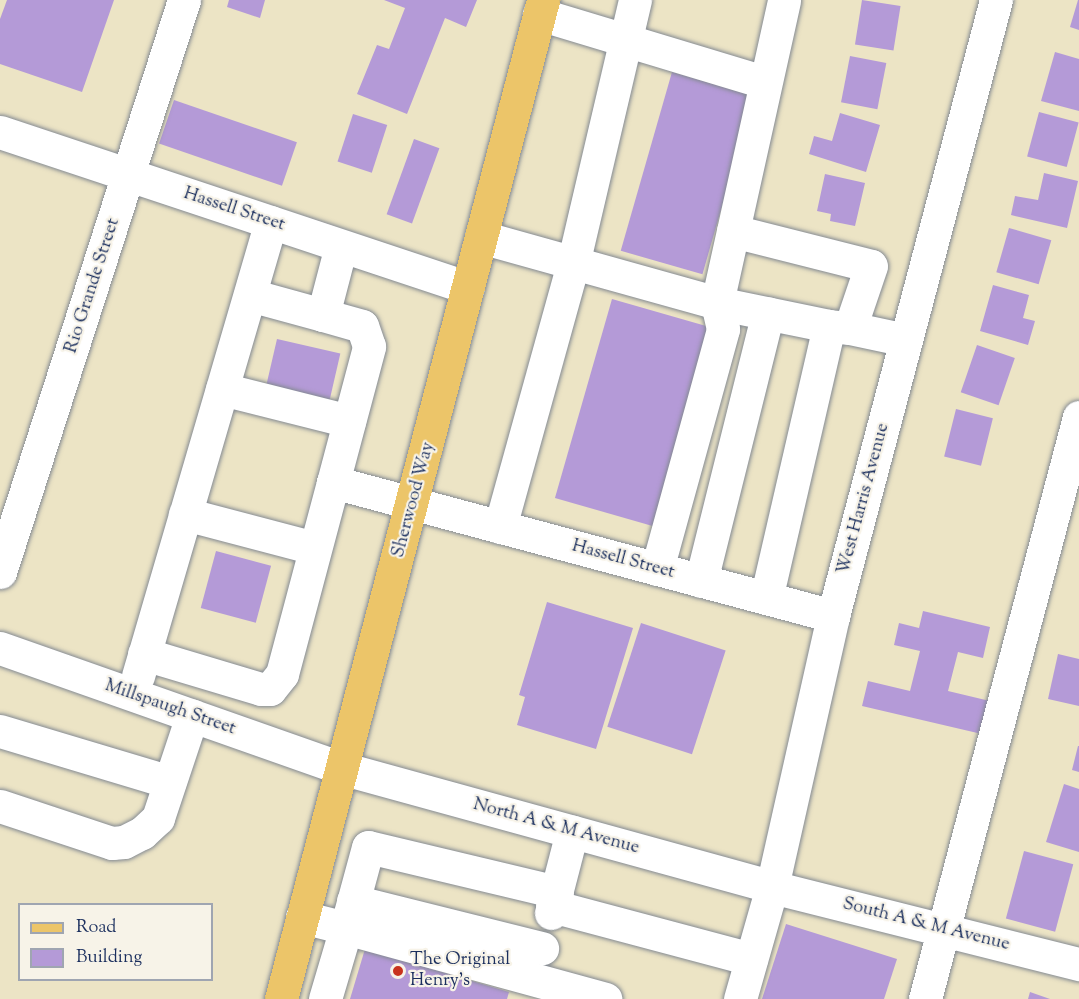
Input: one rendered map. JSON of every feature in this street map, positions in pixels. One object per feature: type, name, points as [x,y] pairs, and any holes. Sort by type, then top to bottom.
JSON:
[{"type":"main road","name":"Sherwood Way","points":[[282,999],[340,768],[414,504],[541,7]]},
{"type":"street","name":"Rio Grande Street","points":[[0,572],[184,0]]},
{"type":"street","points":[[500,527],[574,260],[628,39],[635,0]]},
{"type":"street","points":[[657,569],[723,329],[717,303],[764,82],[784,0]]},
{"type":"street","name":"West Harris Avenue","points":[[740,999],[772,886],[833,616],[996,0]]},
{"type":"street","points":[[541,7],[628,39],[764,82]]},
{"type":"street","name":"Hassell Street","points":[[0,132],[468,288]]},
{"type":"street","points":[[132,695],[271,222]]},
{"type":"street","points":[[733,231],[870,267],[840,327],[766,598]]},
{"type":"street","points":[[481,237],[574,260],[717,303],[906,340]]},
{"type":"street","points":[[323,315],[341,246]]},
{"type":"street","points":[[144,654],[261,690],[270,689],[278,682],[333,482],[369,339],[362,326],[250,296]]},
{"type":"street","points":[[701,581],[768,313]]},
{"type":"street","points":[[222,389],[349,421]]},
{"type":"street","points":[[926,999],[1079,417]]},
{"type":"street","name":"Hassell Street","points":[[333,482],[833,616]]},
{"type":"street","points":[[185,514],[315,548]]},
{"type":"street","name":"Millspaugh Street","points":[[0,648],[340,768]]},
{"type":"street","points":[[227,728],[240,683]]},
{"type":"street","points":[[0,806],[112,843],[124,842],[142,833],[158,818],[192,716]]},
{"type":"street","points":[[0,731],[170,782]]},
{"type":"street","name":"North A & M Avenue","points":[[340,768],[772,886]]},
{"type":"street","points":[[532,990],[572,832]]},
{"type":"street","points":[[324,836],[555,899],[751,959]]},
{"type":"street","points":[[325,999],[368,847]]},
{"type":"street","name":"South A & M Avenue","points":[[772,886],[1079,963]]},
{"type":"street","points":[[302,917],[350,914],[542,948]]},
{"type":"street","points":[[350,914],[532,990],[605,999]]},
{"type":"building","points":[[7,0],[114,0],[82,92],[0,64],[0,19]]},
{"type":"building","points":[[229,0],[265,0],[260,18],[227,7]]},
{"type":"building","points":[[384,0],[477,0],[466,27],[445,18],[407,114],[357,94],[377,45],[389,49],[405,8]]},
{"type":"building","points":[[862,0],[901,6],[893,51],[855,44]]},
{"type":"building","points":[[1079,0],[1079,30],[1070,27]]},
{"type":"building","points":[[1055,52],[1079,59],[1079,111],[1041,101]]},
{"type":"building","points":[[850,56],[886,63],[877,109],[841,102]]},
{"type":"building","points":[[672,72],[754,95],[702,274],[621,251]]},
{"type":"building","points":[[174,100],[297,142],[282,186],[159,143]]},
{"type":"building","points":[[1039,112],[1079,123],[1067,167],[1027,156]]},
{"type":"building","points":[[840,113],[880,125],[866,172],[809,154],[814,136],[832,141]]},
{"type":"building","points":[[353,114],[387,125],[372,173],[338,162]]},
{"type":"building","points":[[414,139],[439,148],[412,223],[387,214]]},
{"type":"building","points":[[1044,173],[1078,181],[1067,228],[1011,215],[1015,196],[1038,200]]},
{"type":"building","points":[[825,174],[865,183],[855,226],[830,221],[831,214],[817,211]]},
{"type":"building","points":[[1009,228],[1051,240],[1039,284],[996,272]]},
{"type":"building","points":[[993,285],[1029,295],[1023,318],[1035,321],[1028,345],[980,331]]},
{"type":"building","points":[[612,299],[714,328],[657,527],[555,498]]},
{"type":"building","points":[[277,339],[340,354],[328,409],[264,395]]},
{"type":"building","points":[[977,345],[1015,358],[999,405],[961,392]]},
{"type":"building","points":[[956,409],[993,418],[981,466],[944,457]]},
{"type":"building","points":[[216,551],[271,566],[256,623],[201,608]]},
{"type":"building","points":[[547,602],[633,628],[596,749],[517,725],[525,697],[519,695]]},
{"type":"building","points":[[923,611],[990,627],[983,658],[958,652],[948,691],[994,702],[986,735],[862,706],[868,681],[910,691],[920,651],[894,645],[899,623],[919,628]]},
{"type":"building","points":[[641,623],[726,651],[692,754],[607,727]]},
{"type":"building","points":[[1058,654],[1079,659],[1079,706],[1048,699]]},
{"type":"building","points":[[1079,746],[1079,772],[1072,770]]},
{"type":"building","points":[[1064,784],[1079,789],[1079,852],[1046,842]]},
{"type":"building","points":[[1024,851],[1073,864],[1055,932],[1006,919]]},
{"type":"building","points":[[786,924],[897,959],[884,999],[762,999]]},
{"type":"building","name":"The Original Henry's","points":[[365,949],[509,992],[507,999],[350,999]]},
{"type":"building","points":[[1030,992],[1050,999],[1028,999]]},
{"type":"place","name":"The Original Henry's","points":[[398,971]]}]
